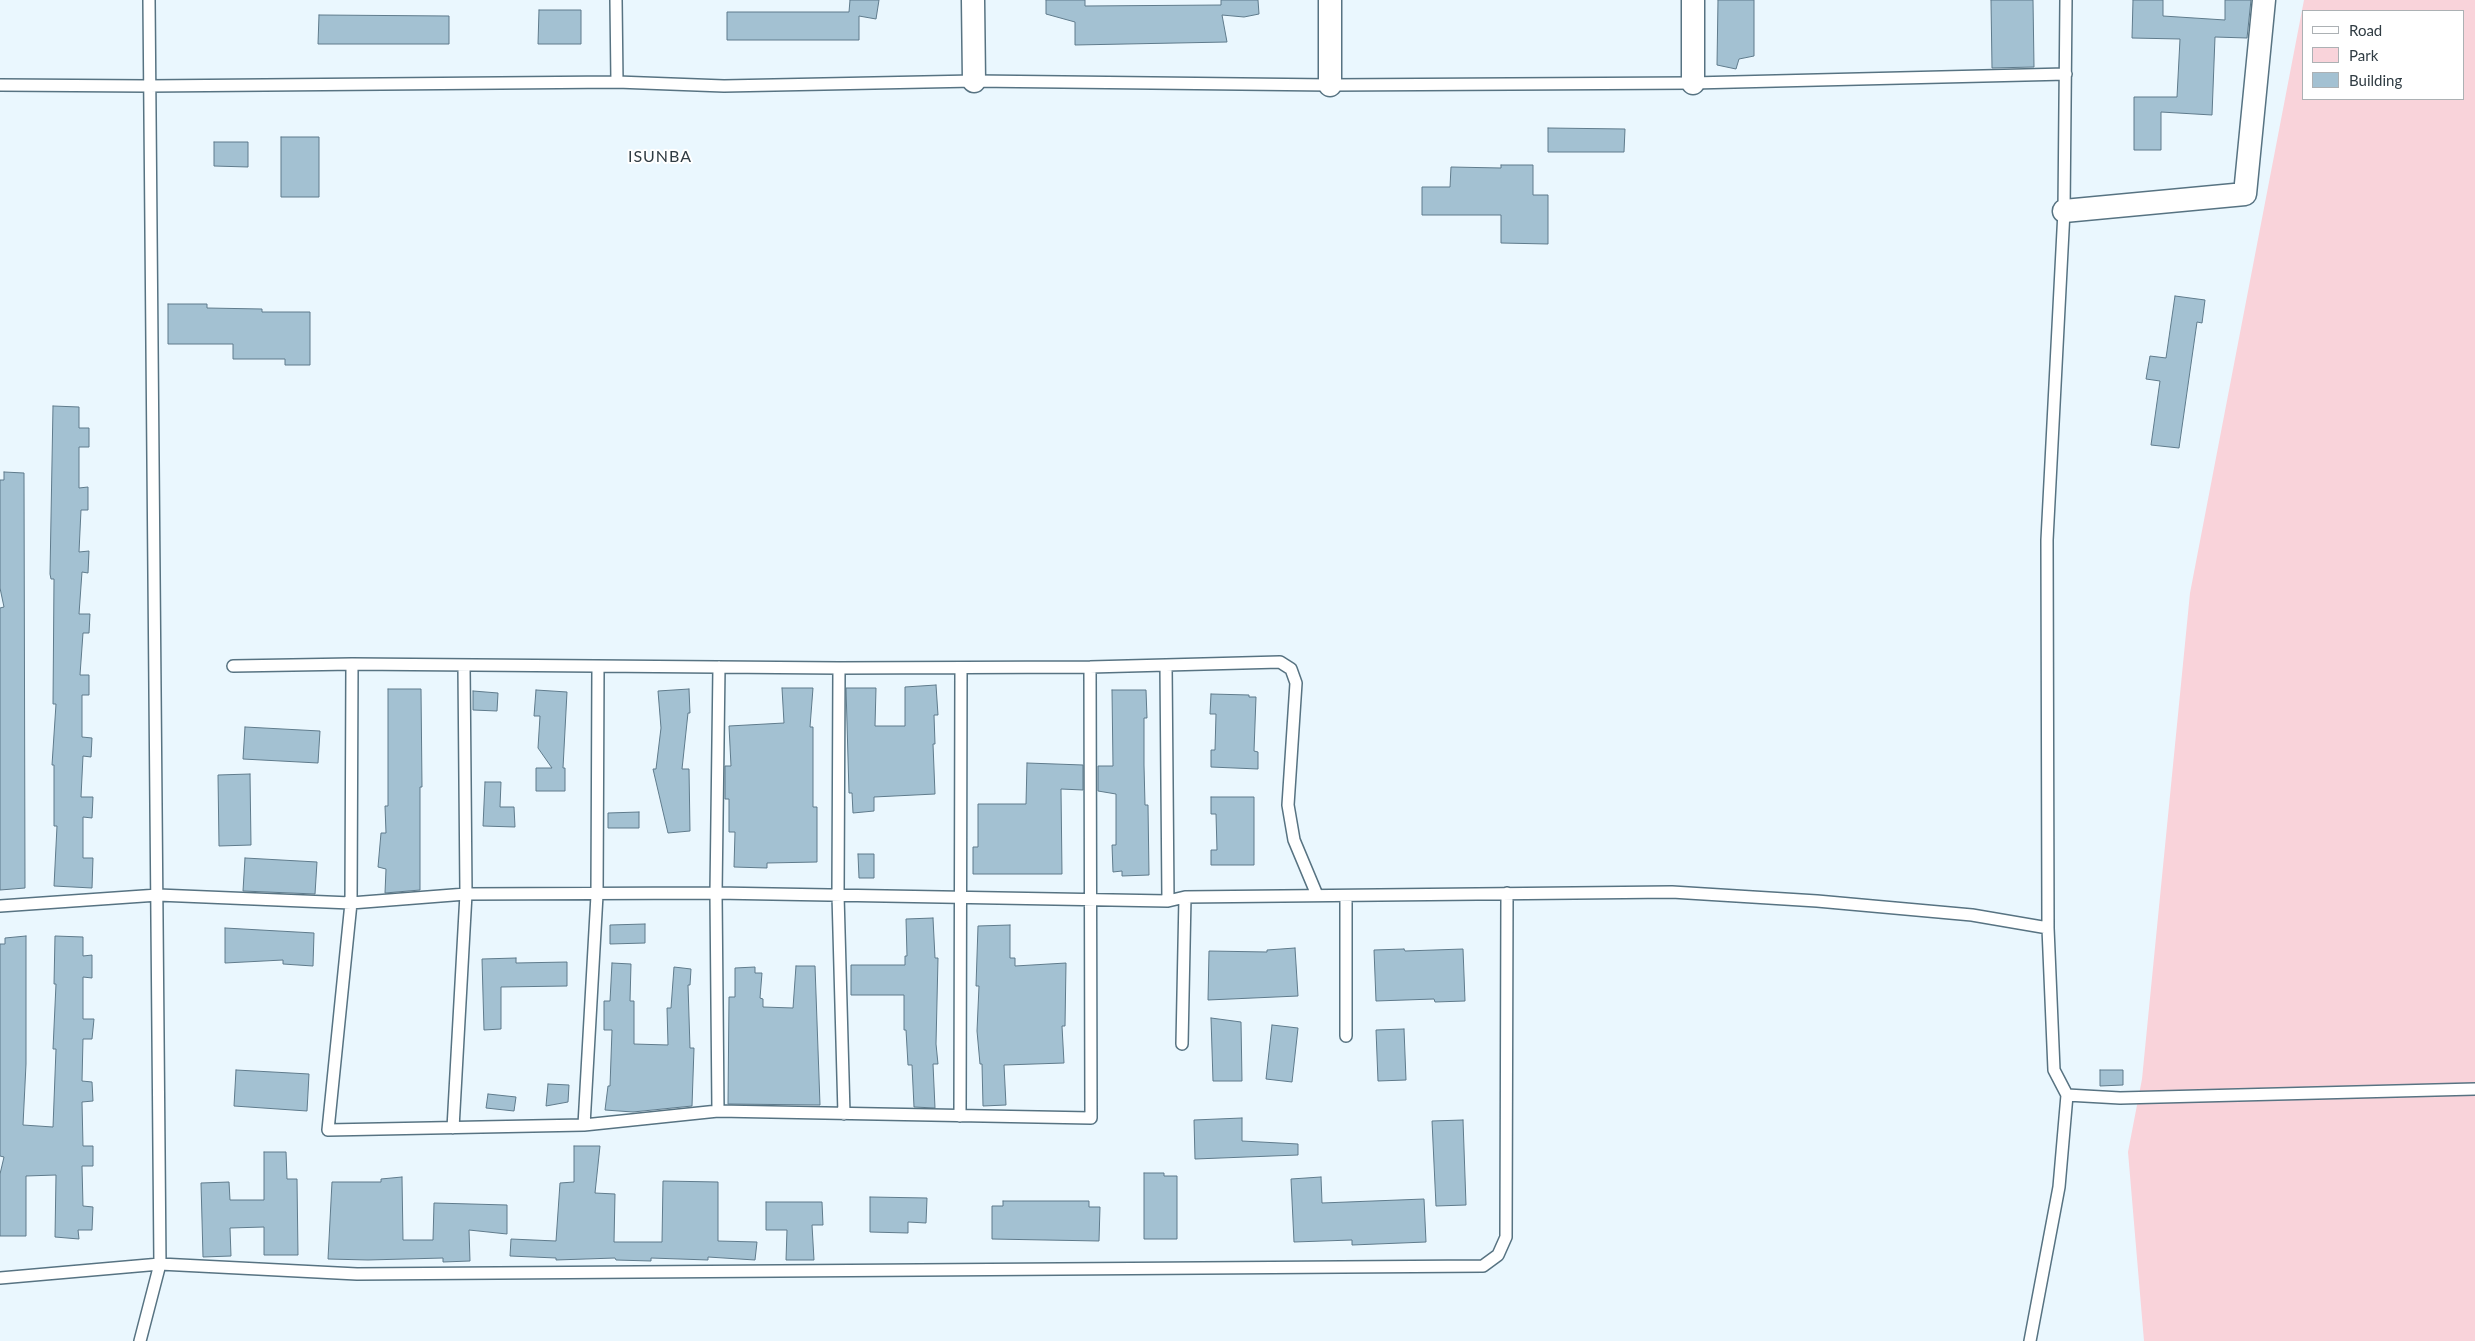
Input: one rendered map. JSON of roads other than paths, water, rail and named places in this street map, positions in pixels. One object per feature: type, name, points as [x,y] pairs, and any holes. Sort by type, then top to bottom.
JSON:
[{"type":"street","points":[[973,0],[974,82]]},
{"type":"street","points":[[1330,0],[1330,85]]},
{"type":"street","points":[[1693,0],[1693,83]]},
{"type":"street","points":[[2064,211],[2245,194],[2264,0]]},
{"type":"lane","points":[[140,1341],[160,1264],[158,895],[148,86],[149,0]]},
{"type":"lane","points":[[616,0],[617,82]]},
{"type":"lane","points":[[2030,1341],[2059,1187],[2067,1095],[2054,1070],[2048,928],[2047,540],[2064,211],[2066,0]]},
{"type":"lane","points":[[0,85],[148,86],[617,82],[724,86],[974,82],[1330,85],[1693,83],[2066,74]]},
{"type":"lane","points":[[233,666],[352,664],[961,668],[1280,662],[1291,669],[1296,683],[1288,805],[1294,840],[1317,895]]},
{"type":"lane","points":[[352,664],[351,903],[328,1130],[584,1125],[718,1111],[1092,1118],[1090,667]]},
{"type":"lane","points":[[1166,665],[1168,901]]},
{"type":"lane","points":[[452,1128],[466,894],[464,666]]},
{"type":"lane","points":[[584,1125],[597,895],[598,667]]},
{"type":"lane","points":[[718,1111],[716,893],[719,667]]},
{"type":"lane","points":[[839,668],[838,895],[844,1114]]},
{"type":"lane","points":[[960,1116],[961,668]]},
{"type":"lane","points":[[0,906],[158,895],[351,903],[466,894],[597,895],[716,893],[959,898],[1091,898],[1168,901],[1185,897],[1672,892],[1817,901],[1972,915],[2048,928]]},
{"type":"lane","points":[[0,1278],[160,1264],[357,1274],[1483,1266],[1498,1255],[1506,1237],[1507,893]]},
{"type":"lane","points":[[1346,896],[1346,1036]]},
{"type":"lane","points":[[1182,1044],[1185,897]]},
{"type":"lane","points":[[2067,1095],[2120,1098],[2475,1089]]},
{"type":"district","name":"ISUNBA","points":[[660,157]]}]
